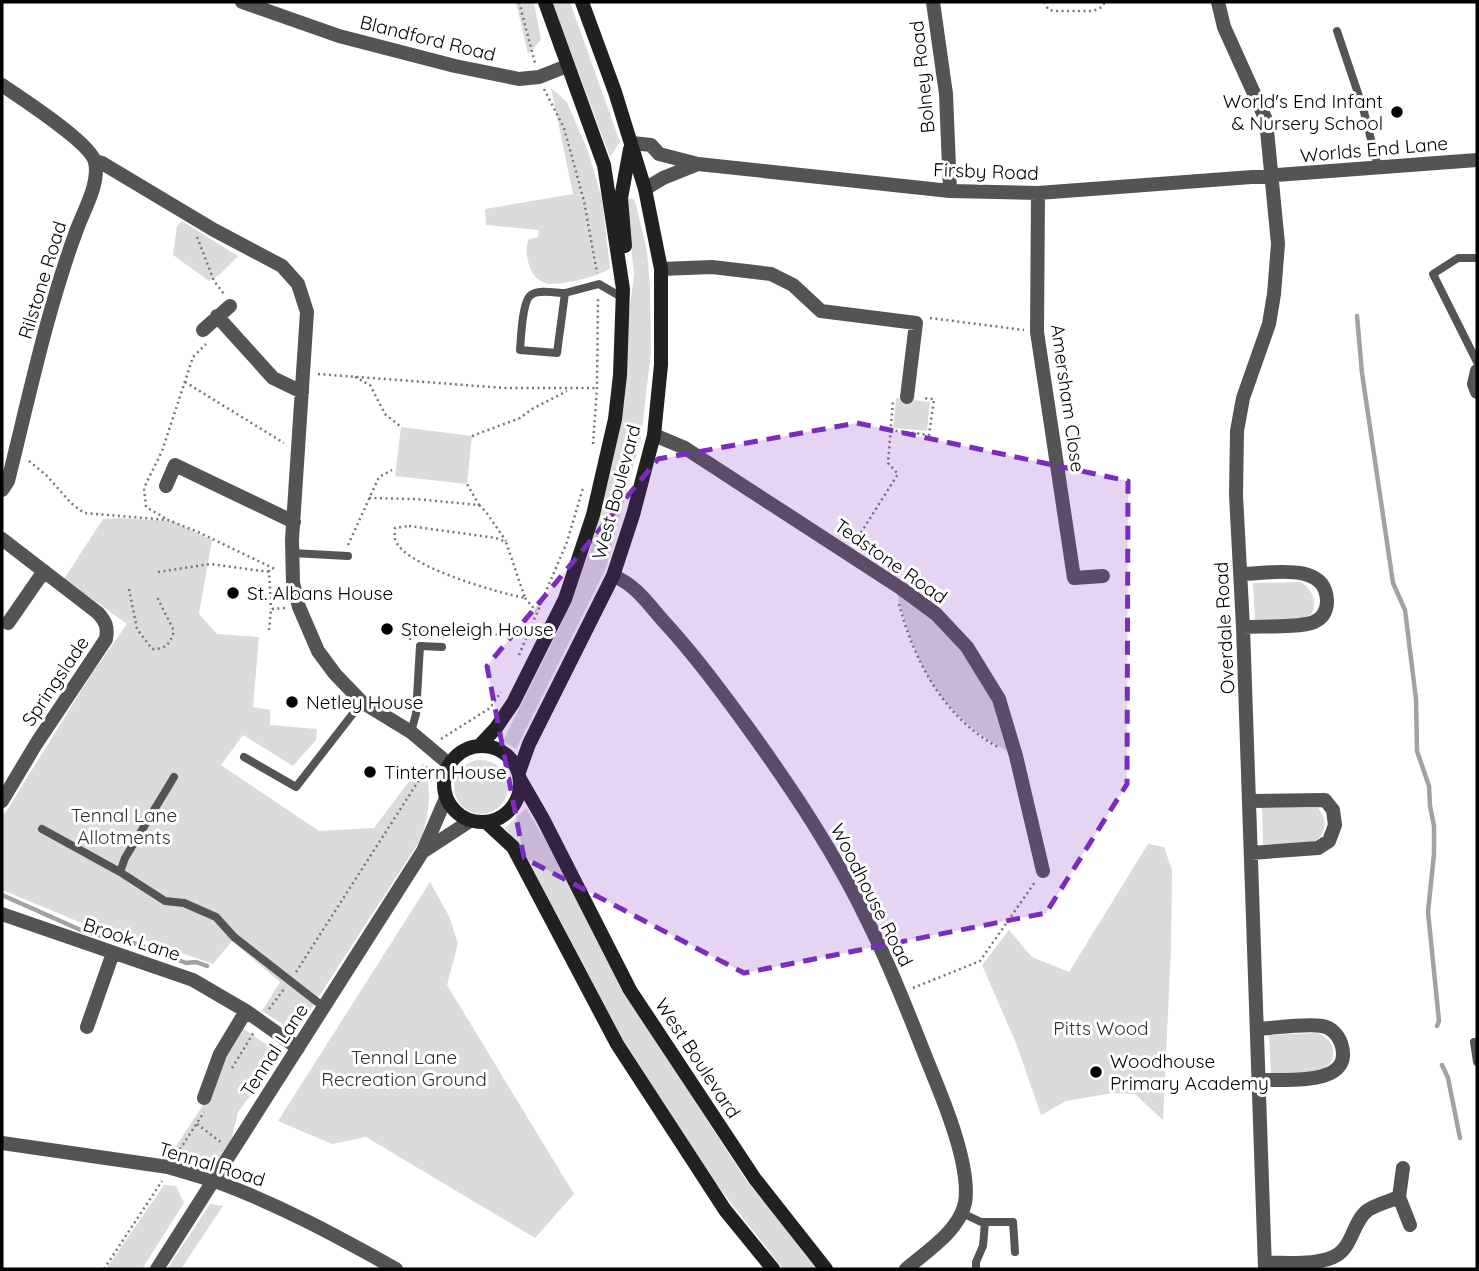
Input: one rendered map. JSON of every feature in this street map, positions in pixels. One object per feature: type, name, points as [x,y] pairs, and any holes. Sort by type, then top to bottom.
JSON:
[{"type":"main road","name":"West Boulevard","points":[[480,745],[513,704],[559,611],[593,515],[615,419],[620,375],[623,294],[604,165],[545,2]]},
{"type":"main road","name":"West Boulevard","points":[[582,2],[632,143],[645,189],[661,269],[662,365],[654,435],[633,515],[613,576],[529,744],[520,776],[630,990],[755,1179],[826,1269]]},
{"type":"main road","points":[[623,294],[626,255],[621,198],[632,143]]},
{"type":"main road","points":[[604,165],[645,189]]},
{"type":"main road","points":[[480,745],[496,748],[510,758],[520,776],[518,799],[505,815],[486,822],[470,821],[456,812],[446,798],[444,781],[449,764],[462,751],[480,745]]},
{"type":"main road","points":[[486,822],[513,847],[617,1044],[725,1210],[773,1269]]},
{"type":"street","name":"Blandford Road","points":[[242,2],[339,36],[455,66],[519,79],[539,77],[567,65]]},
{"type":"street","name":"Bolney Road","points":[[933,2],[946,94],[950,191]]},
{"type":"street","name":"Overdale Road","points":[[1218,2],[1224,27],[1266,120],[1278,244],[1274,295],[1265,338],[1243,398],[1237,431],[1236,495],[1250,801],[1265,1266]]},
{"type":"street","points":[[2,85],[85,146],[95,161],[282,267],[298,285],[307,312],[292,553],[293,578],[299,607],[318,651],[335,674],[362,702],[411,732],[449,764]]},
{"type":"street","name":"Firsby Road","points":[[632,143],[651,145],[659,154],[698,164],[950,191],[1038,193],[1273,177]]},
{"type":"street","points":[[659,154],[663,178]]},
{"type":"street","name":"Worlds End Lane","points":[[1273,177],[1477,160]]},
{"type":"street","name":"Rilstone Road","points":[[2,490],[8,481],[39,354],[71,246],[95,178],[95,161]]},
{"type":"street","name":"Firsby Road","points":[[645,189],[663,178],[698,164]]},
{"type":"street","name":"Amersham Close","points":[[1038,193],[1037,332],[1074,578],[1103,576]]},
{"type":"street","points":[[661,269],[712,267],[771,274],[793,285],[821,311],[916,323],[907,397]]},
{"type":"street","points":[[203,330],[230,306]]},
{"type":"street","points":[[217,316],[273,378],[302,393]]},
{"type":"street","points":[[1477,371],[1474,384],[1477,392]]},
{"type":"street","name":"Tedstone Road","points":[[654,435],[685,449],[894,583],[936,614],[967,647],[999,699],[1016,756],[1043,871]]},
{"type":"street","points":[[166,486],[175,465],[294,522]]},
{"type":"street","name":"Springslade","points":[[2,539],[98,613],[107,629],[106,639],[36,744],[2,802]]},
{"type":"street","points":[[8,623],[44,571]]},
{"type":"street","points":[[1241,574],[1308,573],[1320,581],[1326,594],[1327,606],[1323,617],[1312,623],[1243,627]]},
{"type":"street","name":"Woodhouse Road","points":[[613,576],[629,584],[695,656],[822,835],[871,928],[901,994],[949,1115],[964,1174],[965,1201],[962,1213]]},
{"type":"street","name":"Tennal Lane","points":[[157,1269],[423,851],[446,798]]},
{"type":"street","points":[[1250,801],[1325,800],[1333,810],[1335,825],[1329,841],[1318,848],[1251,853]]},
{"type":"street","name":"Tennal Lane","points":[[423,851],[470,821]]},
{"type":"street","name":"Brook Lane","points":[[2,914],[193,980],[246,1011],[298,1048]]},
{"type":"street","points":[[87,1027],[113,953]]},
{"type":"street","points":[[204,1098],[220,1054],[246,1011]]},
{"type":"street","points":[[1258,1028],[1323,1026],[1334,1031],[1340,1038],[1344,1051],[1341,1065],[1323,1077],[1260,1080]]},
{"type":"street","name":"Tennal Road","points":[[2,1143],[167,1167],[215,1181],[264,1199],[315,1223],[396,1269]]},
{"type":"street","points":[[1403,1168],[1399,1197],[1410,1225]]},
{"type":"street","points":[[1265,1266],[1312,1262],[1336,1255],[1347,1245],[1355,1226],[1367,1210],[1399,1197]]},
{"type":"street","points":[[906,1269],[948,1233],[962,1213]]},
{"type":"lane","points":[[1337,31],[1363,108],[1378,167]]},
{"type":"lane","points":[[1477,258],[1458,258],[1433,274],[1477,362]]},
{"type":"lane","points":[[565,293],[557,353],[520,350],[525,302],[531,295],[542,292],[565,293],[598,284],[623,294]]},
{"type":"lane","points":[[292,553],[348,556]]},
{"type":"lane","points":[[411,732],[416,714],[420,646],[442,648]]},
{"type":"lane","points":[[244,757],[296,787],[362,702]]},
{"type":"lane","points":[[120,872],[125,858],[174,777]]},
{"type":"lane","points":[[42,830],[120,872],[165,901],[184,904],[216,917],[234,937],[325,1007]]},
{"type":"lane","points":[[1474,1042],[1477,1062]]},
{"type":"lane","points":[[962,1213],[985,1222],[1013,1222],[1015,1252]]},
{"type":"lane","points":[[976,1269],[983,1246],[985,1222]]},
{"type":"path","points":[[519,2],[539,77],[564,128],[584,201],[598,284],[597,388],[593,447]]},
{"type":"path","points":[[1044,2],[1048,9],[1053,10],[1093,11],[1102,8],[1105,2]]},
{"type":"path","points":[[195,232],[214,281],[230,306]]},
{"type":"path","points":[[916,323],[918,317],[1037,332]]},
{"type":"path","points":[[145,517],[144,488],[162,451],[193,357],[209,340],[203,330]]},
{"type":"path","points":[[304,373],[505,388],[597,388]]},
{"type":"path","points":[[352,376],[370,385],[385,414],[401,427]]},
{"type":"path","points":[[184,381],[299,452]]},
{"type":"path","points":[[472,436],[520,418],[570,389]]},
{"type":"path","points":[[848,554],[898,474],[888,463],[890,430],[894,396],[934,399],[929,435],[890,430]]},
{"type":"path","points":[[15,451],[47,476],[71,503],[84,513],[168,520]]},
{"type":"path","points":[[348,556],[348,545],[379,477],[392,471]]},
{"type":"path","points":[[518,659],[567,542],[585,483]]},
{"type":"path","points":[[467,484],[506,542],[525,598],[537,612]]},
{"type":"path","points":[[369,498],[479,505]]},
{"type":"path","points":[[146,507],[168,520],[293,578]]},
{"type":"path","points":[[506,542],[496,538],[409,526],[395,528],[395,540],[408,555],[456,579],[495,592],[525,598]]},
{"type":"path","points":[[158,572],[210,564],[270,572]]},
{"type":"path","points":[[269,566],[269,629]]},
{"type":"path","points":[[894,583],[904,621],[928,678],[953,712],[986,741],[1016,756]]},
{"type":"path","points":[[129,589],[137,629],[152,649],[161,649],[170,643],[174,631],[157,597]]},
{"type":"path","points":[[271,609],[299,607]]},
{"type":"path","points":[[442,648],[447,632],[527,636]]},
{"type":"path","points":[[428,748],[490,708],[502,690]]},
{"type":"path","points":[[901,994],[980,961],[1043,871]]},
{"type":"path","points":[[197,1124],[233,1149]]},
{"type":"highlighted area","points":[[857,423],[1128,481],[1127,784],[1046,913],[744,973],[524,858],[487,666],[658,459]]},
{"type":"green space","points":[[516,2],[534,2],[541,40],[528,54]]},
{"type":"green space","points":[[552,2],[570,2],[620,142],[610,157]]},
{"type":"green space","points":[[551,88],[567,102],[588,151],[602,199],[610,268],[589,277],[551,284],[541,282],[536,277],[527,258],[529,239],[538,237],[539,230],[486,225],[485,209],[573,194]]},
{"type":"green space","points":[[628,198],[634,199],[636,205],[647,251],[650,286],[651,351],[641,438],[606,568],[516,749],[503,741],[560,627],[590,550],[607,484],[634,274],[626,202]]},
{"type":"green space","points":[[182,221],[238,256],[209,281],[173,255],[177,226]]},
{"type":"green space","points":[[896,398],[930,402],[927,431],[893,428]]},
{"type":"green space","points":[[401,427],[472,436],[467,484],[395,476]]},
{"type":"green space","name":"Tennal Lane Allotments","points":[[103,519],[172,521],[212,540],[199,614],[217,634],[259,637],[253,707],[270,710],[270,725],[317,729],[316,740],[293,766],[243,735],[221,765],[319,831],[374,828],[423,763],[429,801],[421,839],[299,1027],[290,1029],[262,1011],[280,982],[232,941],[213,964],[130,935],[89,926],[2,890],[2,818],[91,675],[127,624],[64,579]]},
{"type":"green space","points":[[1301,582],[1313,596],[1312,614],[1304,618],[1255,621],[1253,583]]},
{"type":"green space","points":[[894,583],[936,614],[999,699],[1016,756],[989,740],[948,705],[921,664]]},
{"type":"green space","points":[[481,760],[500,768],[508,787],[500,806],[481,814],[462,806],[454,787],[462,768]]},
{"type":"green space","points":[[526,808],[637,1012],[746,1180],[819,1269],[783,1269],[714,1181],[622,1038],[524,852],[505,828]]},
{"type":"green space","points":[[1262,808],[1318,808],[1324,817],[1324,829],[1321,836],[1307,844],[1263,846]]},
{"type":"green space","name":"Pitts Wood","points":[[1148,844],[1164,847],[1172,870],[1163,1120],[1135,1094],[1113,1093],[1066,1101],[1041,1115],[1016,1043],[982,965],[1009,930],[1032,957],[1069,972]]},
{"type":"green space","name":"Tennal Lane Recreation Ground","points":[[430,882],[449,916],[458,943],[447,985],[574,1194],[535,1238],[366,1137],[332,1144],[278,1121]]},
{"type":"green space","points":[[244,1029],[277,1052],[272,1066],[238,1112],[231,1141],[212,1166],[203,1171],[171,1154],[203,1105],[230,1048]]},
{"type":"green space","points":[[1318,1033],[1327,1039],[1332,1047],[1331,1062],[1325,1068],[1308,1073],[1271,1074],[1269,1035]]},
{"type":"green space","points":[[164,1185],[176,1186],[184,1203],[142,1269],[106,1269]]},
{"type":"green space","points":[[210,1204],[223,1206],[181,1269],[167,1269]]},
{"type":"waterway","points":[[1357,316],[1362,373],[1393,583],[1405,610],[1416,699],[1417,751],[1429,786],[1434,826],[1428,912],[1439,1021],[1437,1026]]},
{"type":"waterway","points":[[2,895],[85,932],[134,943],[186,963],[196,962],[207,966]]},
{"type":"waterway","points":[[1442,1065],[1448,1078],[1460,1138]]},
{"type":"place","name":"World's End Infant & Nursery School","points":[[1397,112]]},
{"type":"place","name":"St. Albans House","points":[[233,593]]},
{"type":"place","name":"Stoneleigh House","points":[[387,629]]},
{"type":"place","name":"Netley House","points":[[292,702]]},
{"type":"place","name":"Tintern House","points":[[370,772]]},
{"type":"place","name":"Woodhouse Primary Academy","points":[[1096,1072]]}]
